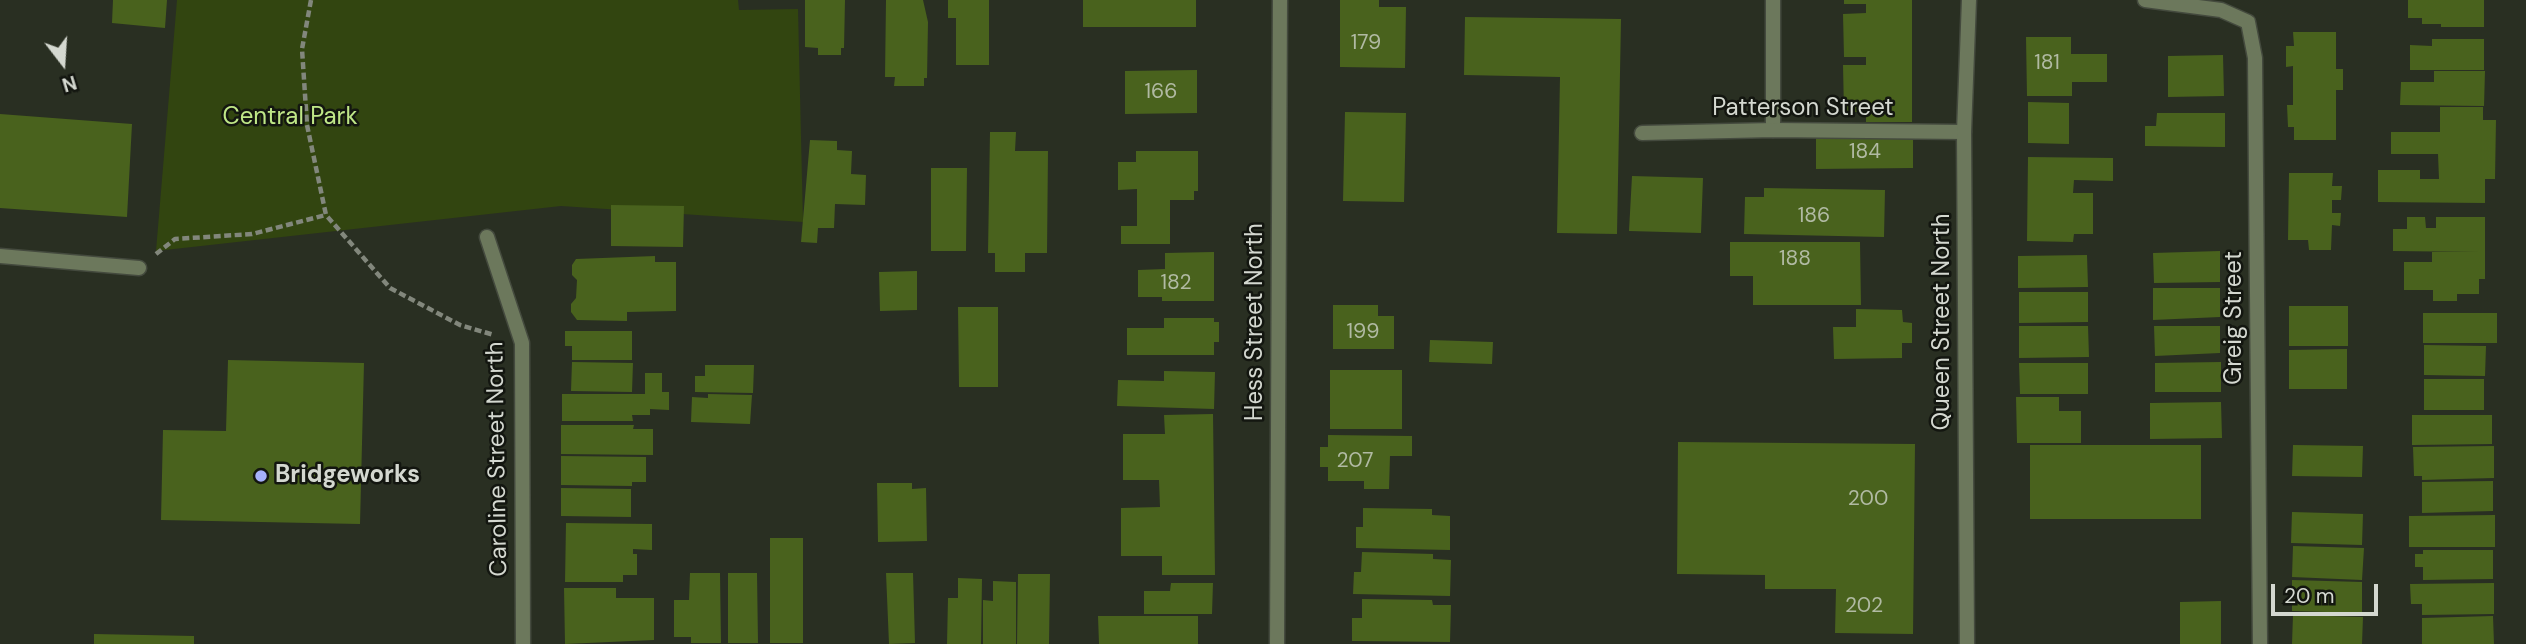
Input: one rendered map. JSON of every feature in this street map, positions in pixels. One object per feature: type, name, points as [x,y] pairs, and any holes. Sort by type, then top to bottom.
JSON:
[{"type":"street","name":"Hess Street North","points":[[1277,644],[1280,0]]},
{"type":"street","points":[[1773,0],[1773,130]]},
{"type":"street","name":"Queen Street North","points":[[1968,644],[1964,132],[1969,0]]},
{"type":"street","name":"Greig Street","points":[[2145,0],[2221,10],[2248,22],[2255,58],[2260,644]]},
{"type":"street","name":"Patterson Street","points":[[1642,133],[1773,130],[1964,132]]},
{"type":"street","name":"Caroline Street North","points":[[487,237],[522,343],[523,644]]},
{"type":"street","points":[[0,256],[139,268]]},
{"type":"path","points":[[311,0],[302,49],[307,125],[327,215],[390,288],[460,325]]},
{"type":"path","points":[[139,268],[175,239],[251,234],[327,215]]},
{"type":"green space","name":"Central Park","points":[[177,0],[738,0],[739,10],[798,9],[803,222],[561,206],[156,251]]},
{"type":"building","points":[[113,0],[167,0],[165,28],[112,23]]},
{"type":"building","points":[[805,0],[845,0],[844,48],[841,48],[841,55],[818,55],[818,48],[805,47]]},
{"type":"building","points":[[886,0],[923,0],[928,22],[927,78],[924,78],[924,86],[894,86],[895,77],[885,77]]},
{"type":"building","points":[[948,0],[989,0],[989,65],[956,65],[956,18],[948,18]]},
{"type":"building","points":[[1083,0],[1196,0],[1196,27],[1083,27]]},
{"type":"building","points":[[1340,0],[1379,0],[1379,7],[1406,7],[1405,68],[1340,67]]},
{"type":"building","points":[[1844,0],[1912,0],[1912,122],[1866,122],[1866,112],[1844,112],[1843,65],[1866,65],[1866,57],[1844,57],[1843,14],[1866,13],[1866,4],[1844,4]]},
{"type":"building","points":[[2408,0],[2484,0],[2484,27],[2422,24],[2422,18],[2408,18]]},
{"type":"building","points":[[1465,17],[1621,19],[1617,234],[1557,233],[1560,77],[1464,75]]},
{"type":"building","points":[[2293,32],[2336,32],[2336,69],[2343,69],[2343,90],[2336,90],[2336,140],[2294,140],[2294,127],[2288,127],[2287,105],[2293,105],[2293,66],[2286,67],[2286,46],[2294,46]]},
{"type":"building","points":[[2026,37],[2071,37],[2071,54],[2107,54],[2107,82],[2072,82],[2072,96],[2027,96]]},
{"type":"building","points":[[2432,39],[2484,39],[2484,70],[2410,70],[2410,45],[2432,46]]},
{"type":"building","points":[[2223,55],[2224,96],[2168,97],[2168,56]]},
{"type":"building","points":[[1197,70],[1197,113],[1125,114],[1125,71]]},
{"type":"building","points":[[2434,71],[2485,71],[2484,106],[2400,105],[2401,82],[2434,82]]},
{"type":"building","points":[[2028,102],[2069,103],[2069,144],[2028,143]]},
{"type":"building","points":[[2440,107],[2483,107],[2483,120],[2496,120],[2495,179],[2485,179],[2485,203],[2378,202],[2378,170],[2420,170],[2420,179],[2439,179],[2438,154],[2391,154],[2391,132],[2440,132]]},
{"type":"building","points":[[1345,112],[1406,113],[1404,202],[1343,201]]},
{"type":"building","points":[[2157,113],[2225,113],[2225,147],[2145,146],[2145,126],[2156,126]]},
{"type":"building","points":[[0,114],[132,124],[127,217],[0,208]]},
{"type":"building","points":[[990,132],[1016,132],[1015,151],[1048,151],[1047,253],[1025,253],[1025,272],[995,272],[995,253],[988,253]]},
{"type":"building","points":[[1913,135],[1913,168],[1816,169],[1816,136]]},
{"type":"building","points":[[810,140],[837,141],[837,150],[852,151],[851,174],[866,175],[865,205],[835,204],[834,228],[818,228],[817,243],[801,242]]},
{"type":"building","points":[[1136,151],[1198,151],[1198,191],[1194,191],[1194,200],[1170,200],[1170,244],[1121,244],[1121,226],[1137,226],[1137,189],[1118,190],[1118,162],[1136,162]]},
{"type":"building","points":[[2028,157],[2113,158],[2113,181],[2074,180],[2073,193],[2093,193],[2093,234],[2074,234],[2073,242],[2027,241]]},
{"type":"building","points":[[931,168],[967,168],[966,251],[931,251]]},
{"type":"building","points":[[2289,173],[2333,173],[2332,186],[2342,186],[2341,200],[2332,200],[2332,213],[2341,213],[2340,226],[2332,225],[2331,250],[2309,250],[2308,240],[2288,240]]},
{"type":"building","points":[[1632,176],[1703,178],[1701,233],[1629,231]]},
{"type":"building","points":[[1764,188],[1885,190],[1884,237],[1744,234],[1745,197],[1764,197]]},
{"type":"building","points":[[611,205],[684,206],[683,247],[611,246]]},
{"type":"building","points":[[2407,217],[2425,217],[2426,228],[2436,228],[2436,217],[2485,217],[2485,279],[2479,279],[2479,294],[2457,294],[2457,301],[2433,301],[2433,290],[2404,290],[2404,262],[2432,262],[2432,252],[2478,252],[2393,251],[2393,229],[2407,229]]},
{"type":"building","points":[[1730,242],[1860,242],[1861,305],[1753,305],[1753,276],[1730,276]]},
{"type":"building","points":[[2220,251],[2220,282],[2154,283],[2153,253]]},
{"type":"building","points":[[1214,252],[1214,301],[1162,301],[1162,297],[1138,297],[1138,270],[1165,269],[1165,253]]},
{"type":"building","points":[[2087,255],[2088,287],[2018,288],[2018,256]]},
{"type":"building","points":[[655,256],[655,262],[676,262],[676,311],[627,312],[627,321],[577,320],[571,312],[571,304],[576,298],[577,280],[572,275],[572,265],[576,259]]},
{"type":"building","points":[[917,271],[917,310],[880,311],[879,272]]},
{"type":"building","points":[[2153,288],[2220,288],[2220,317],[2153,320]]},
{"type":"building","points":[[2019,292],[2088,292],[2088,322],[2019,323]]},
{"type":"building","points":[[1333,305],[1378,305],[1378,316],[1394,316],[1394,349],[1333,349]]},
{"type":"building","points":[[2289,306],[2348,306],[2348,346],[2289,346]]},
{"type":"building","points":[[958,307],[998,307],[998,387],[959,387]]},
{"type":"building","points":[[1856,309],[1902,310],[1903,322],[1912,323],[1912,343],[1902,343],[1902,358],[1834,359],[1833,327],[1856,327]]},
{"type":"building","points":[[2423,313],[2497,313],[2497,343],[2423,343]]},
{"type":"building","points":[[1164,318],[1214,318],[1214,322],[1219,322],[1219,342],[1214,342],[1214,355],[1127,355],[1127,328],[1164,328]]},
{"type":"building","points":[[2019,326],[2088,326],[2089,357],[2019,358]]},
{"type":"building","points":[[2154,326],[2220,326],[2220,353],[2155,356]]},
{"type":"building","points":[[565,331],[632,331],[632,360],[572,360],[572,346],[565,346]]},
{"type":"building","points":[[1430,340],[1493,342],[1492,364],[1429,362]]},
{"type":"building","points":[[2424,345],[2486,346],[2485,376],[2424,375]]},
{"type":"building","points":[[2347,349],[2347,389],[2289,389],[2289,350]]},
{"type":"building","name":"Bridgeworks","points":[[228,360],[364,363],[360,524],[161,520],[163,430],[226,431]]},
{"type":"building","points":[[572,362],[633,363],[632,392],[571,391]]},
{"type":"building","points":[[2221,362],[2221,392],[2155,392],[2155,363]]},
{"type":"building","points":[[2019,363],[2088,363],[2088,394],[2020,394]]},
{"type":"building","points":[[705,365],[754,365],[753,393],[695,392],[695,376],[705,376]]},
{"type":"building","points":[[1330,370],[1402,370],[1402,429],[1330,429]]},
{"type":"building","points":[[1164,371],[1215,372],[1214,409],[1117,406],[1118,380],[1164,381]]},
{"type":"building","points":[[645,373],[662,373],[662,392],[669,392],[669,410],[650,409],[650,415],[632,415],[633,421],[562,421],[562,394],[645,394]]},
{"type":"building","points":[[2424,379],[2484,379],[2484,410],[2424,410]]},
{"type":"building","points":[[708,394],[752,395],[750,424],[691,422],[692,397],[708,398]]},
{"type":"building","points":[[2016,397],[2059,397],[2059,411],[2081,411],[2081,443],[2017,443]]},
{"type":"building","points":[[2221,402],[2222,438],[2150,439],[2150,403]]},
{"type":"building","points":[[1213,414],[1215,575],[1162,575],[1162,556],[1121,556],[1121,508],[1160,507],[1159,480],[1123,480],[1123,434],[1165,434],[1164,415]]},
{"type":"building","points":[[2412,415],[2492,415],[2492,444],[2412,445]]},
{"type":"building","points":[[561,425],[634,425],[633,429],[653,429],[653,455],[561,454]]},
{"type":"building","points":[[1328,435],[1412,436],[1412,456],[1390,456],[1389,489],[1364,489],[1364,481],[1328,481],[1328,467],[1320,467],[1320,447],[1328,447]]},
{"type":"building","points":[[1678,442],[1915,444],[1913,634],[1835,633],[1836,589],[1765,589],[1765,575],[1677,574]]},
{"type":"building","points":[[2030,445],[2201,445],[2201,519],[2030,519]]},
{"type":"building","points":[[2293,445],[2363,446],[2362,477],[2292,476]]},
{"type":"building","points":[[2494,446],[2494,478],[2422,480],[2422,476],[2414,476],[2413,447]]},
{"type":"building","points":[[561,456],[646,457],[646,482],[632,482],[632,486],[561,485]]},
{"type":"building","points":[[2493,481],[2493,511],[2422,513],[2422,482]]},
{"type":"building","points":[[877,483],[912,483],[912,489],[926,488],[927,541],[878,542]]},
{"type":"building","points":[[561,488],[631,489],[631,517],[561,516]]},
{"type":"building","points":[[1363,508],[1432,509],[1432,515],[1450,516],[1450,550],[1356,548],[1356,527],[1363,527]]},
{"type":"building","points":[[2292,512],[2363,514],[2362,545],[2291,543]]},
{"type":"building","points":[[2495,515],[2495,547],[2409,547],[2409,516]]},
{"type":"building","points":[[566,523],[652,524],[652,550],[633,549],[633,554],[637,554],[637,575],[623,575],[623,582],[565,582]]},
{"type":"building","points":[[770,538],[803,538],[803,643],[770,643]]},
{"type":"building","points":[[2293,546],[2364,548],[2362,580],[2292,577]]},
{"type":"building","points":[[2423,550],[2493,550],[2493,579],[2423,580],[2423,567],[2415,567],[2415,554],[2423,554]]},
{"type":"building","points":[[1362,552],[1433,554],[1433,559],[1451,560],[1450,596],[1353,594],[1354,572],[1361,572]]},
{"type":"building","points":[[690,573],[720,573],[721,643],[691,643],[691,637],[674,637],[674,600],[689,600]]},
{"type":"building","points":[[728,573],[757,573],[758,643],[728,643]]},
{"type":"building","points":[[886,573],[913,573],[915,643],[889,644]]},
{"type":"building","points":[[1018,574],[1050,574],[1049,644],[1017,644]]},
{"type":"building","points":[[958,578],[982,579],[981,644],[947,644],[948,598],[958,598]]},
{"type":"building","points":[[2292,580],[2362,582],[2362,613],[2292,611]]},
{"type":"building","points":[[993,581],[1016,582],[1016,644],[983,644],[983,600],[993,601]]},
{"type":"building","points":[[1171,583],[1213,583],[1212,614],[1144,614],[1144,591],[1170,591]]},
{"type":"building","points":[[2494,583],[2494,614],[2422,615],[2422,604],[2411,604],[2410,584]]},
{"type":"building","points":[[564,588],[616,588],[616,598],[654,598],[654,640],[565,644]]},
{"type":"building","points":[[1362,599],[1432,600],[1433,605],[1451,605],[1450,642],[1352,641],[1352,618],[1362,618]]},
{"type":"building","points":[[2221,601],[2221,644],[2180,644],[2180,602]]},
{"type":"building","points":[[2293,615],[2363,617],[2362,644],[2292,644]]},
{"type":"building","points":[[1098,616],[1198,616],[1198,644],[1099,644]]},
{"type":"building","points":[[2493,616],[2494,644],[2422,644],[2422,618]]},
{"type":"building","points":[[94,634],[194,636],[194,644],[94,644]]},
{"type":"place","name":"Bridgeworks","points":[[261,476]]}]
